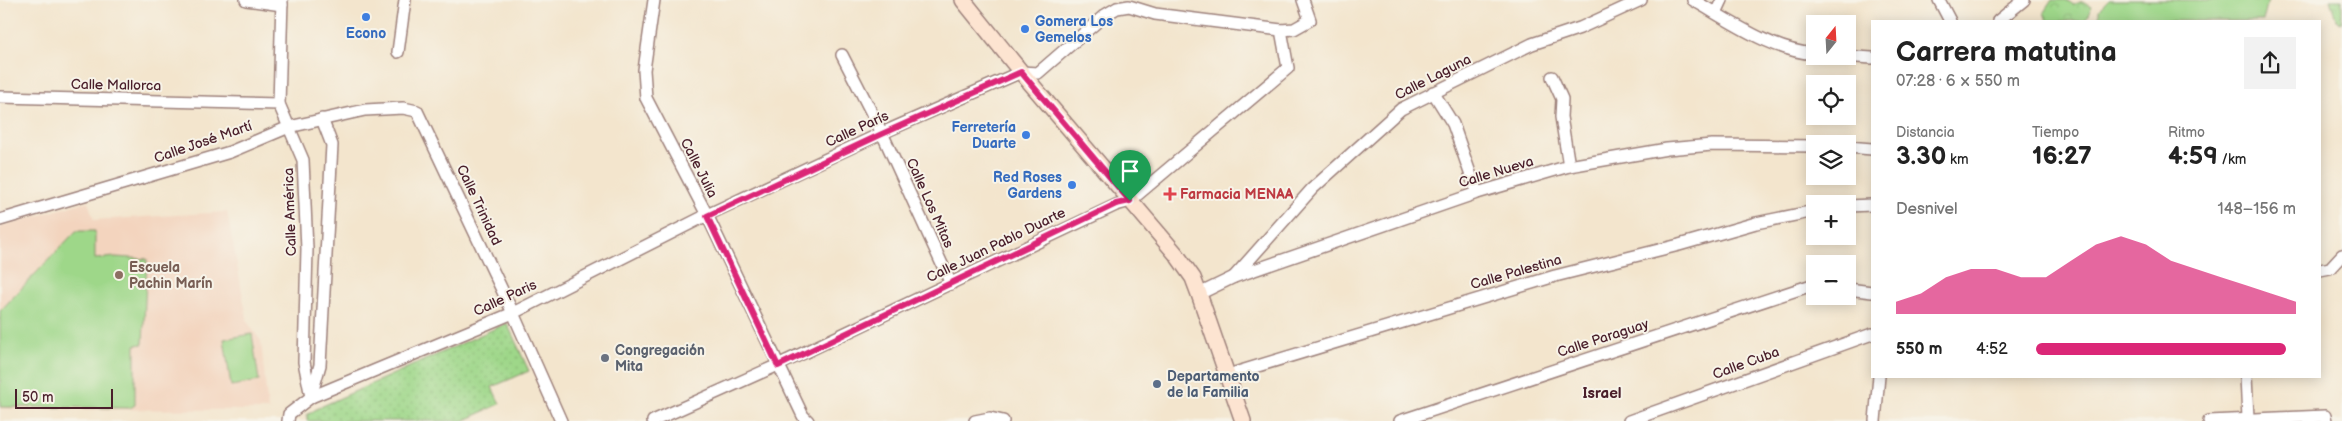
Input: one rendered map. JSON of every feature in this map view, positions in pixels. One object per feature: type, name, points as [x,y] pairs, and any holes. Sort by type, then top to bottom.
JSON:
[{"type":"main road","points":[[963,0],[1021,72],[1176,254],[1193,278],[1243,421]]},
{"type":"street","points":[[246,0],[282,3]]},
{"type":"street","points":[[398,52],[405,0]]},
{"type":"street","name":"Calle Julia","points":[[654,0],[644,70],[646,98],[707,216],[803,419]]},
{"type":"street","points":[[1281,30],[1294,29],[1310,20],[1303,0]]},
{"type":"street","name":"Calle Laguna","points":[[1234,277],[1312,189],[1401,109],[1532,44],[1580,28],[1640,0]]},
{"type":"street","points":[[1693,0],[1763,39],[1806,53]]},
{"type":"street","points":[[1716,14],[1722,0]]},
{"type":"street","points":[[1939,0],[1949,20]]},
{"type":"street","points":[[1999,20],[2024,0]]},
{"type":"street","name":"Calle América","points":[[282,3],[279,104],[303,160],[307,249],[304,362],[311,397]]},
{"type":"street","name":"Calle París","points":[[707,216],[882,134],[1021,72],[1038,73],[1105,15],[1123,7],[1129,6],[1155,14],[1281,30]]},
{"type":"street","name":"Calle Juan Pablo Duarte","points":[[653,421],[778,366],[1116,204],[1130,201],[1288,68],[1281,30]]},
{"type":"street","name":"Calle Los Mitas","points":[[842,55],[882,134],[951,284]]},
{"type":"street","points":[[1856,57],[1871,58]]},
{"type":"street","points":[[1552,77],[1562,99],[1561,117],[1569,166]]},
{"type":"street","points":[[1433,92],[1453,124],[1477,193]]},
{"type":"street","name":"Calle Mallorca","points":[[0,97],[279,104]]},
{"type":"street","name":"Calle José Martí","points":[[0,220],[230,152],[289,126],[365,110],[403,108],[417,111]]},
{"type":"street","name":"Calle Trinidad","points":[[417,111],[513,313],[561,421]]},
{"type":"street","points":[[288,421],[289,414],[311,397],[320,365],[332,146],[322,119]]},
{"type":"street","name":"Calle Nueva","points":[[1199,294],[1234,277],[1477,193],[1569,166],[1667,148],[1730,145],[1806,146]]},
{"type":"street","points":[[1856,148],[1871,149]]},
{"type":"street","points":[[1856,206],[1871,205]]},
{"type":"street","name":"Calle Palestina","points":[[1228,375],[1555,276],[1679,245],[1756,223],[1806,213]]},
{"type":"street","name":"Calle Paris","points":[[311,397],[513,313],[707,216]]},
{"type":"street","points":[[2321,270],[2330,268],[2342,255]]},
{"type":"street","name":"Calle Paraguay","points":[[1400,421],[1806,287]]},
{"type":"street","points":[[1856,290],[1871,292]]},
{"type":"street","name":"Calle Cuba","points":[[1629,421],[1871,334]]},
{"type":"street","points":[[1875,421],[1879,378]]},
{"type":"street","points":[[2246,378],[2248,418]]},
{"type":"street","points":[[2209,421],[2325,416],[2326,421]]},
{"type":"street","points":[[975,421],[990,418],[1003,421]]},
{"type":"shaded area","name":"Escuela Pachin Marín","points":[[88,201],[94,220],[227,212],[248,323],[261,341],[268,410],[0,409],[0,227]]},
{"type":"green space","points":[[2052,0],[2066,0],[2074,5],[2082,2],[2092,7],[2086,20],[2047,20],[2044,12]]},
{"type":"green space","points":[[2109,0],[2268,0],[2263,20],[2099,20],[2099,10]]},
{"type":"green space","points":[[2330,0],[2342,0],[2342,23],[2337,21]]},
{"type":"green space","points":[[76,231],[95,231],[95,259],[115,257],[147,259],[143,344],[135,345],[135,405],[130,408],[0,407],[0,311]]},
{"type":"green space","points":[[507,323],[529,371],[492,387],[500,404],[463,421],[307,421],[307,415],[318,408]]},
{"type":"green space","points":[[252,334],[259,381],[231,386],[224,339]]},
{"type":"place","name":"Econo","points":[[366,17]]},
{"type":"place","name":"Gomera Los Gemelos","points":[[1025,29]]},
{"type":"place","name":"Ferretería Duarte","points":[[1026,135]]},
{"type":"place","name":"Red Roses Gardens","points":[[1072,185]]},
{"type":"place","name":"Farmacia MENAA","points":[[1170,194]]},
{"type":"place","name":"Escuela Pachin Marín","points":[[119,275]]},
{"type":"place","name":"Congregación Mita","points":[[605,358]]},
{"type":"place","name":"Departamento de la Familia","points":[[1157,384]]},
{"type":"district","name":"Israel","points":[[1602,393]]},
{"type":"route","points":[[1021,72],[1130,201],[1116,204],[778,366],[707,216],[882,134],[1021,72]]}]
